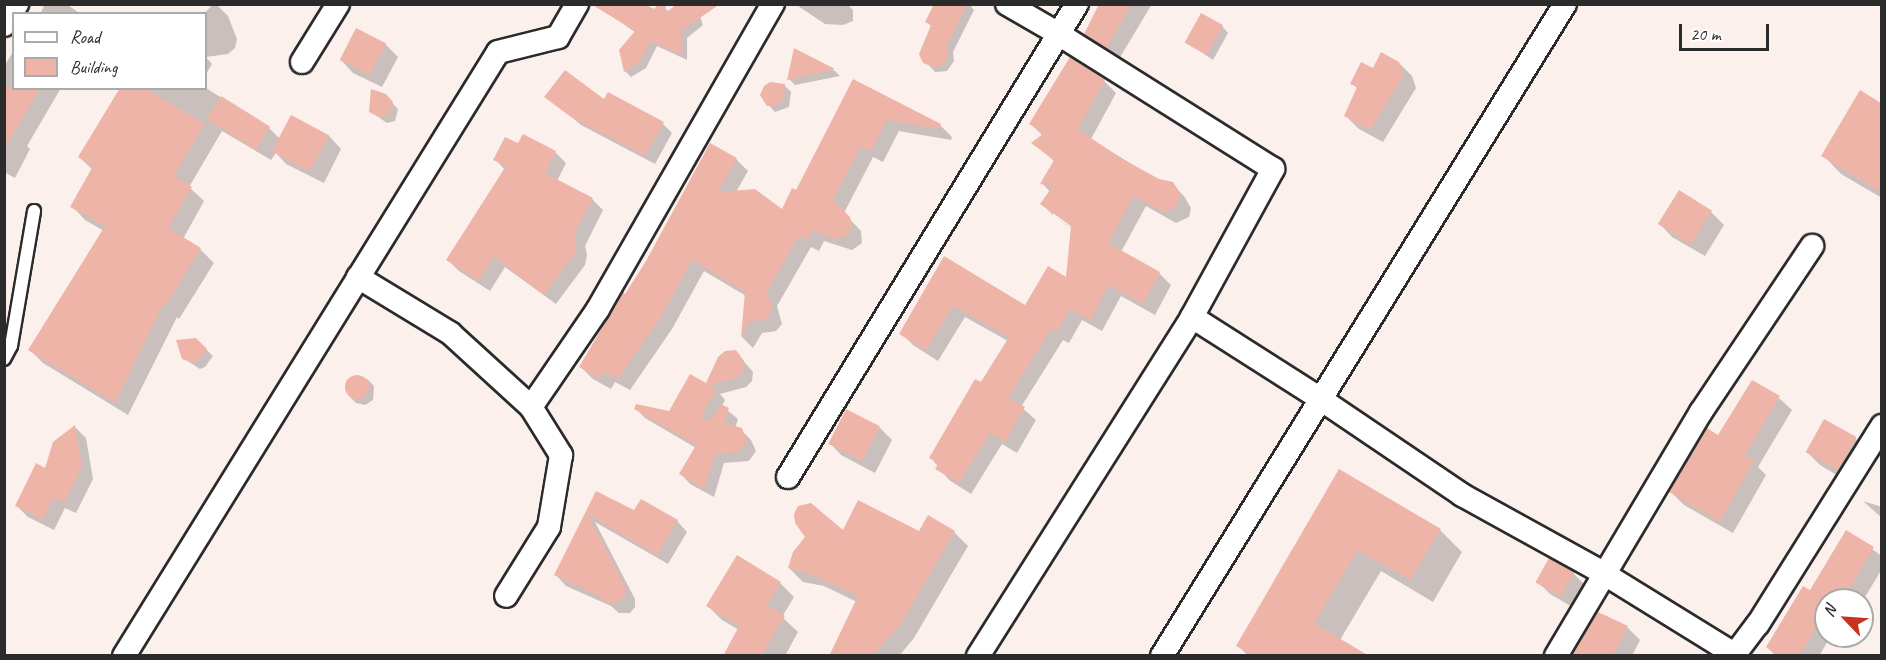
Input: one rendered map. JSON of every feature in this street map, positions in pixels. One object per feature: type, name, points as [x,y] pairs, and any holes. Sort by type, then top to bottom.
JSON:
[{"type":"street","points":[[4,24],[17,4]]},
{"type":"street","points":[[302,62],[338,4]]},
{"type":"street","points":[[124,656],[498,52],[558,37],[577,4]]},
{"type":"street","points":[[531,407],[597,309],[773,4]]},
{"type":"street","points":[[978,656],[1192,318],[1273,169],[1059,33],[1007,4]]},
{"type":"street","points":[[788,477],[1077,4]]},
{"type":"street","points":[[1161,656],[1565,4]]},
{"type":"street","points":[[1557,656],[1701,412],[1812,246]]},
{"type":"street","points":[[358,277],[450,333],[531,407],[561,455],[549,527],[506,596]]},
{"type":"street","points":[[1192,318],[1319,398],[1462,495],[1605,575],[1736,655],[1758,624],[1881,426]]},
{"type":"lane","points":[[4,359],[11,346],[34,211]]},
{"type":"building","points":[[591,4],[645,4],[654,9],[658,4],[663,4],[666,6],[663,15],[677,4],[720,4],[681,31],[682,55],[650,41],[640,62],[624,72],[619,50],[635,31]]},
{"type":"building","points":[[934,4],[968,4],[947,45],[947,59],[937,68],[923,63],[919,54],[931,25],[925,22]]},
{"type":"building","points":[[1099,4],[1132,4],[1106,48],[1084,34]]},
{"type":"building","points":[[1201,13],[1223,25],[1206,55],[1185,43]]},
{"type":"building","points":[[356,28],[386,43],[370,76],[340,60]]},
{"type":"building","points":[[794,48],[835,69],[787,80]]},
{"type":"building","points":[[1381,52],[1399,62],[1404,75],[1370,130],[1344,116],[1357,87],[1350,84],[1361,62],[1373,68]]},
{"type":"building","points":[[1070,57],[1105,80],[1078,129],[1117,156],[1159,179],[1173,182],[1179,191],[1179,201],[1173,209],[1163,212],[1134,196],[1108,243],[1160,272],[1143,304],[1109,285],[1090,320],[1070,309],[1057,332],[1051,329],[1008,398],[1025,407],[1005,442],[990,433],[959,483],[935,469],[939,463],[929,458],[975,379],[981,382],[1009,337],[953,306],[926,350],[899,334],[944,256],[1025,305],[1048,266],[1066,277],[1071,226],[1040,204],[1053,186],[1040,184],[1054,160],[1031,143],[1044,133],[1029,124]]},
{"type":"building","points":[[565,70],[604,99],[608,92],[664,122],[645,156],[571,117],[544,97]]},
{"type":"building","points":[[853,79],[941,124],[939,129],[887,120],[871,151],[861,146],[833,200],[850,217],[852,226],[848,235],[835,239],[812,230],[807,240],[799,236],[766,293],[771,303],[771,312],[765,320],[750,321],[741,337],[745,292],[692,260],[661,317],[618,379],[603,372],[599,378],[579,367],[623,292],[625,294],[646,261],[710,143],[737,158],[718,192],[755,189],[782,209],[792,188],[796,190]]},
{"type":"building","points":[[770,82],[785,84],[784,97],[777,106],[767,106],[760,95],[764,86]]},
{"type":"building","points":[[4,88],[39,90],[4,150]]},
{"type":"building","points":[[371,89],[386,94],[393,102],[389,115],[379,117],[369,112]]},
{"type":"building","points":[[119,90],[148,90],[205,124],[174,176],[192,187],[168,228],[201,248],[165,307],[164,303],[115,403],[28,350],[105,226],[70,207],[93,166],[78,157]]},
{"type":"building","points":[[1860,90],[1881,103],[1881,192],[1821,156]]},
{"type":"building","points":[[221,96],[270,127],[256,150],[207,119]]},
{"type":"building","points":[[291,115],[329,135],[310,171],[272,151]]},
{"type":"building","points":[[523,134],[556,151],[545,173],[593,198],[574,234],[577,243],[575,253],[544,295],[494,257],[479,281],[446,260],[506,166],[493,160],[505,137],[518,143]]},
{"type":"building","points":[[1679,190],[1712,211],[1691,245],[1658,224]]},
{"type":"building","points":[[196,338],[207,349],[198,361],[193,363],[182,359],[176,340]]},
{"type":"building","points":[[736,350],[744,361],[743,371],[736,378],[710,385],[717,389],[700,418],[711,420],[721,404],[729,408],[724,423],[742,428],[747,441],[739,452],[715,454],[704,489],[679,474],[696,445],[634,409],[636,404],[669,411],[690,374],[706,383],[718,357],[725,351]]},
{"type":"building","points":[[357,375],[366,378],[369,387],[366,396],[357,399],[348,396],[345,387],[348,378]]},
{"type":"building","points":[[1752,380],[1780,396],[1745,455],[1754,461],[1720,522],[1669,492],[1707,428],[1718,435]]},
{"type":"building","points":[[846,409],[880,426],[862,461],[828,444]]},
{"type":"building","points":[[1824,419],[1856,437],[1838,470],[1806,452]]},
{"type":"building","points":[[75,425],[82,467],[64,503],[53,498],[43,520],[15,506],[36,463],[45,468],[53,442]]},
{"type":"building","points":[[1339,469],[1441,529],[1410,580],[1358,550],[1314,623],[1369,656],[1253,656],[1236,646]]},
{"type":"building","points":[[596,491],[634,510],[641,499],[678,520],[657,555],[587,514],[625,586],[625,596],[615,604],[606,603],[599,596],[554,575]]},
{"type":"building","points":[[858,500],[919,531],[928,515],[955,531],[901,624],[872,656],[829,656],[858,596],[808,573],[788,568],[793,552],[805,537],[795,523],[794,514],[798,506],[811,503],[843,530]]},
{"type":"building","points":[[1846,530],[1874,547],[1850,588],[1814,588],[1814,631],[1799,656],[1779,656],[1766,647],[1803,586],[1810,590]]},
{"type":"building","points":[[737,555],[781,582],[767,605],[785,616],[761,656],[723,656],[739,626],[706,606]]},
{"type":"building","points":[[1549,558],[1574,572],[1561,597],[1535,582]]},
{"type":"building","points":[[1598,612],[1628,626],[1613,656],[1572,656]]}]
